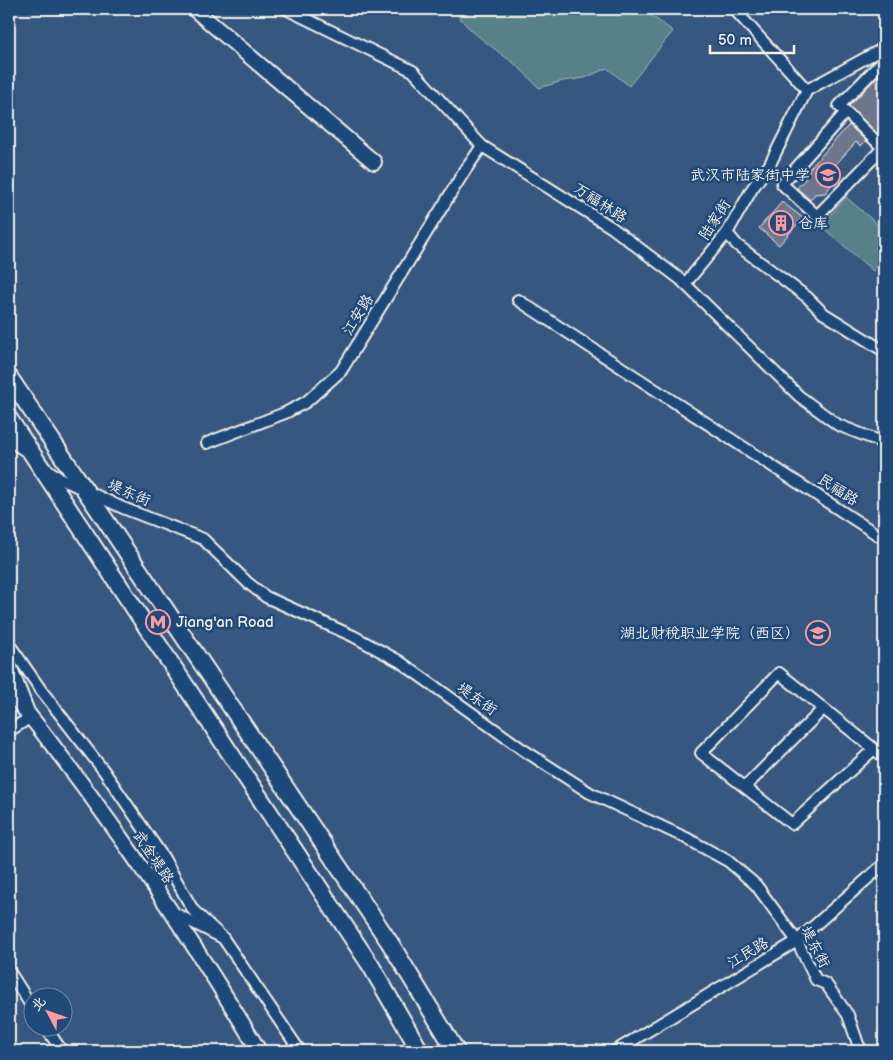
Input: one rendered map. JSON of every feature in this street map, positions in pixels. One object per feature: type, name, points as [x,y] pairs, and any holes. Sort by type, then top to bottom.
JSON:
[{"type":"main road","points":[[9,377],[390,943],[456,1051]]},
{"type":"main road","points":[[9,419],[371,966],[420,1051]]},
{"type":"street","points":[[194,9],[374,162]]},
{"type":"street","name":"万福林路","points":[[286,9],[414,71],[482,146],[611,227],[685,284],[799,396],[838,425],[884,443]]},
{"type":"street","points":[[734,9],[807,90],[884,48]]},
{"type":"street","points":[[846,112],[782,184],[817,216],[883,148],[846,112],[839,106],[884,60]]},
{"type":"street","name":"陆家街","points":[[685,284],[727,233],[752,189],[770,164],[807,90]]},
{"type":"street","name":"江安路","points":[[207,443],[285,413],[306,402],[341,371],[482,146]]},
{"type":"street","points":[[727,233],[736,245],[807,297],[823,313],[884,351]]},
{"type":"street","name":"民福路","points":[[518,300],[884,539]]},
{"type":"street","name":"堤东街","points":[[9,440],[59,478],[123,508],[203,539],[248,583],[266,597],[354,636],[399,661],[522,749],[590,793],[686,838],[728,861],[756,885],[797,941],[816,980],[826,984],[848,1016],[862,1051]]},
{"type":"street","points":[[9,644],[40,690],[104,770],[163,857],[194,910],[223,938],[300,1051]]},
{"type":"street","points":[[9,660],[31,717],[9,731]]},
{"type":"street","points":[[874,749],[792,824],[701,753],[779,673],[824,709],[874,749],[884,757]]},
{"type":"street","name":"武金堤路","points":[[9,690],[140,864],[259,1051]]},
{"type":"street","points":[[745,787],[824,709]]},
{"type":"street","name":"江民路","points":[[615,1051],[797,941],[884,864]]},
{"type":"street","points":[[170,911],[223,938]]},
{"type":"street","points":[[9,971],[22,991]]},
{"type":"street","points":[[250,1037],[266,1051]]},
{"type":"street","points":[[53,1038],[62,1051]]},
{"type":"green space","points":[[454,9],[646,9],[646,12],[673,31],[629,86],[607,68],[585,78],[563,81],[539,88],[517,66],[473,32]]},
{"type":"green space","points":[[846,197],[884,230],[884,237],[875,248],[884,239],[884,279],[881,262],[873,271],[821,226]]},
{"type":"building","points":[[884,70],[884,140],[849,106]]},
{"type":"building","points":[[849,125],[866,141],[861,146],[856,142],[829,172],[837,178],[825,193],[815,194],[810,200],[797,188],[805,179],[810,168]]},
{"type":"building","name":"仓库","points":[[782,202],[803,218],[779,245],[759,228]]},
{"type":"place","name":"武汉市陆家街中学","points":[[828,175]]},
{"type":"place","name":"仓库","points":[[781,223]]},
{"type":"place","name":"Jiang'an Road","points":[[158,622]]},
{"type":"place","name":"湖北财税职业学院（西区）","points":[[818,633]]}]
